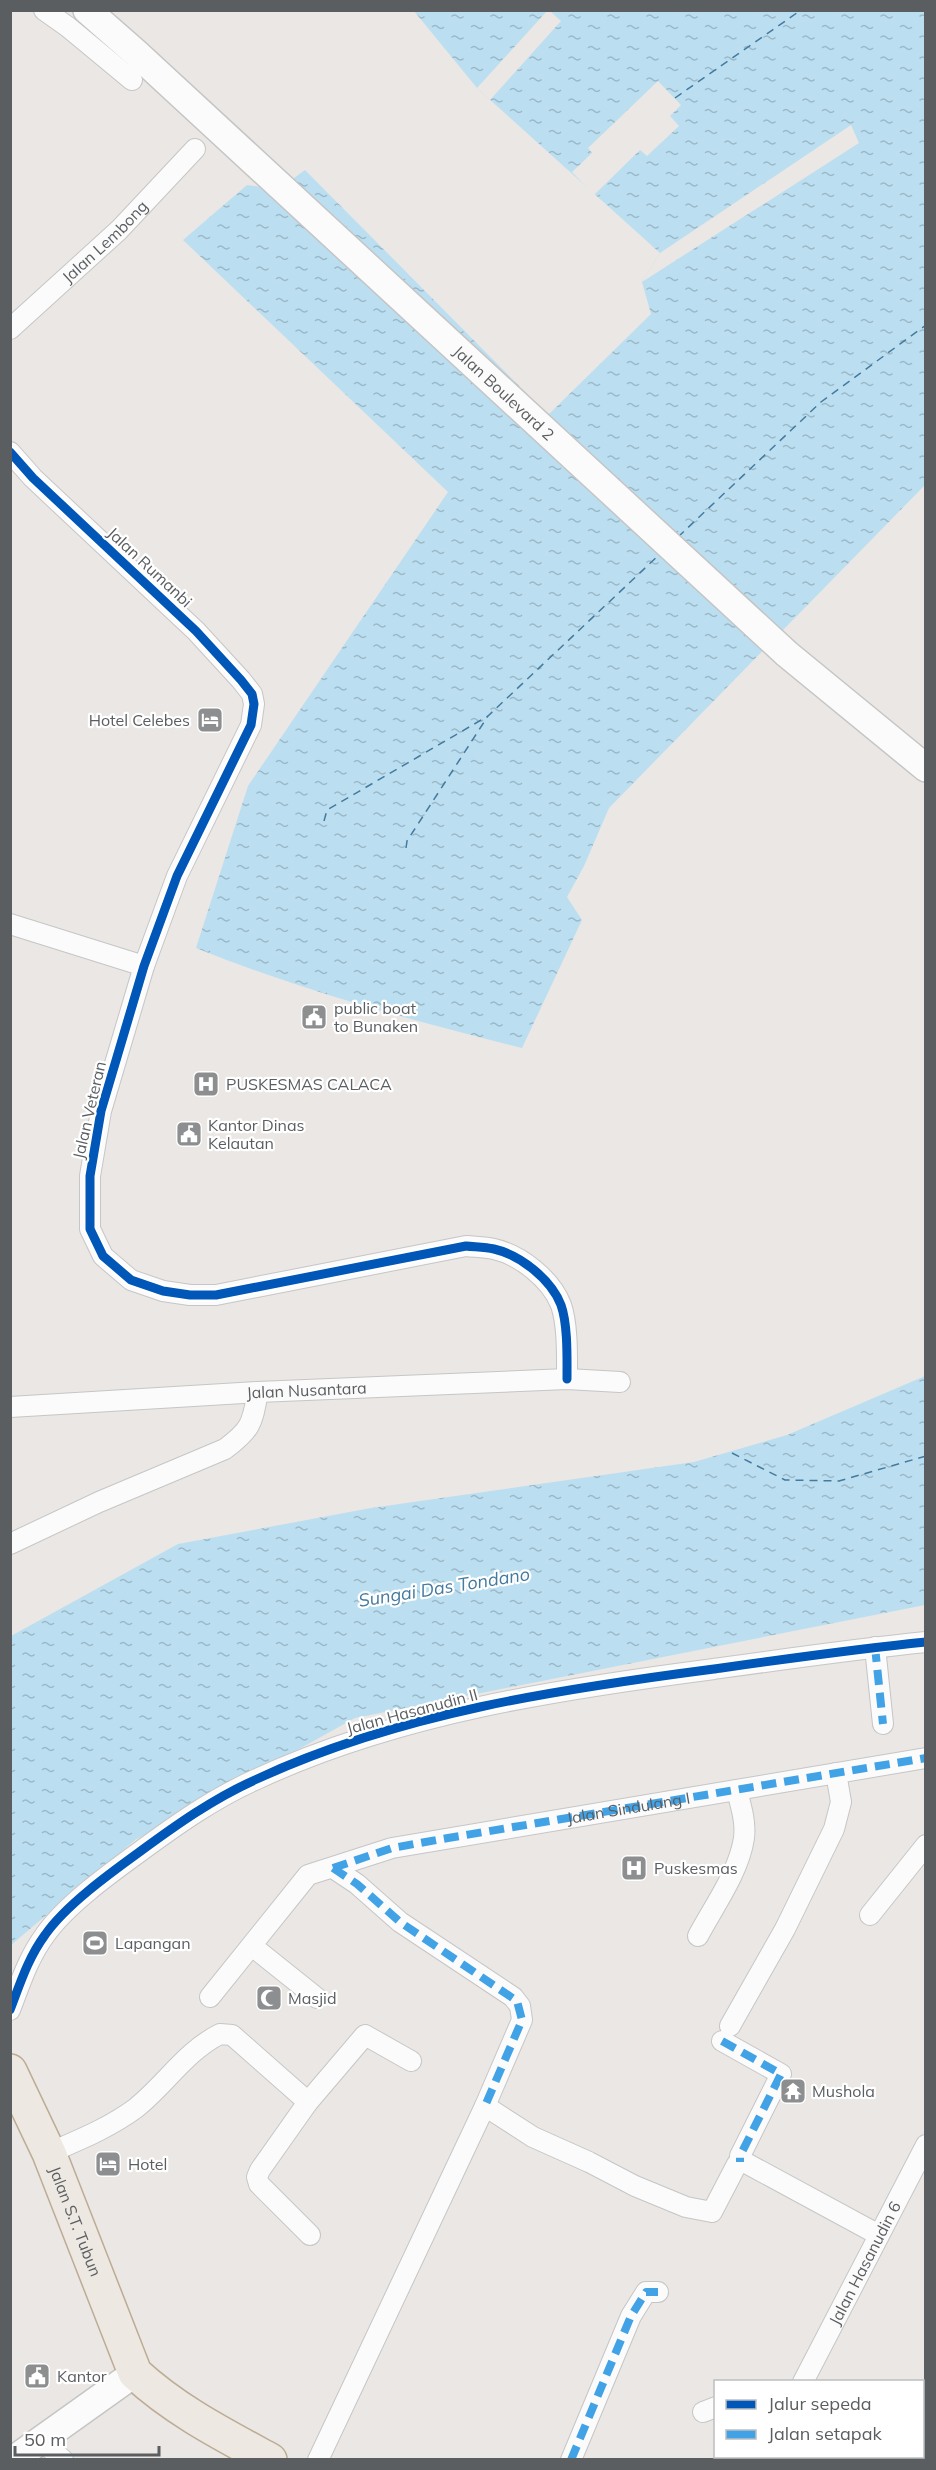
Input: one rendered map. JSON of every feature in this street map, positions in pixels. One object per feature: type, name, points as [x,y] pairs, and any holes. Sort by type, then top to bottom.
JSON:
[{"type":"highway","name":"Jalan S.T. Tubun","points":[[10,2071],[49,2153],[135,2373]]},
{"type":"highway","points":[[135,2373],[156,2393],[196,2420],[270,2460]]},
{"type":"main road","name":"Jalan Boulevard 2","points":[[87,10],[787,654],[926,768]]},
{"type":"main road","points":[[13,2460],[135,2373]]},
{"type":"street","points":[[44,10],[132,80]]},
{"type":"street","name":"Jalan Lembong","points":[[10,329],[119,230],[195,149]]},
{"type":"street","name":"Jalan Rumanbi","points":[[10,452],[33,478],[196,632],[252,694],[254,712]]},
{"type":"street","name":"Jalan Veteran","points":[[254,712],[251,724],[177,876],[144,966],[101,1111],[90,1176],[90,1229],[103,1256],[131,1280],[163,1291],[216,1295],[466,1246],[496,1249],[526,1264],[547,1282],[561,1305],[566,1336],[567,1379]]},
{"type":"street","points":[[10,924],[144,966]]},
{"type":"street","name":"Jalan Nusantara","points":[[10,1407],[258,1392],[567,1379],[611,1382]]},
{"type":"street","points":[[10,1544],[99,1502],[225,1449],[240,1438],[251,1425],[258,1392]]},
{"type":"street","name":"Jalan Hasanudin II","points":[[10,2010],[22,1976],[45,1934],[61,1916],[118,1867],[187,1818],[256,1779],[333,1747],[441,1716],[618,1681],[926,1642]]},
{"type":"street","points":[[875,1647],[883,1724]]},
{"type":"street","name":"Jalan Sindulang I","points":[[210,1997],[308,1875],[392,1848],[926,1758]]},
{"type":"street","points":[[485,2106],[533,2137],[635,2186],[686,2207],[712,2212],[740,2162],[740,2156],[781,2074],[726,2033],[785,1929],[834,1829],[841,1802],[836,1773]]},
{"type":"street","points":[[698,1936],[740,1856],[744,1836],[737,1791]]},
{"type":"street","points":[[870,1915],[926,1845]]},
{"type":"street","points":[[318,2460],[485,2106],[522,2020],[517,2001],[400,1922],[357,1884],[333,1868]]},
{"type":"street","points":[[252,1946],[317,1998]]},
{"type":"street","points":[[49,2153],[102,2130],[128,2113],[181,2063],[220,2034],[232,2035],[308,2102]]},
{"type":"street","points":[[310,2235],[260,2184],[257,2177],[308,2102],[365,2035],[411,2061]]},
{"type":"street","name":"Jalan Hasanudin 6","points":[[804,2380],[926,2145]]},
{"type":"street","points":[[740,2162],[748,2164],[879,2235]]},
{"type":"street","points":[[570,2460],[620,2341],[639,2302],[646,2292],[658,2292]]},
{"type":"street","points":[[40,2439],[63,2460]]},
{"type":"water","points":[[414,11],[925,11],[925,485],[609,808],[584,866],[567,897],[582,920],[522,1048],[316,991],[196,948],[248,786],[448,492],[183,240],[247,185],[279,189],[305,170],[548,415],[651,314],[642,282],[660,253],[477,88]]},
{"type":"water","name":"Sungai Das Tondano","points":[[925,1376],[925,1605],[355,1718],[135,1840],[11,1945],[11,1636],[178,1544],[371,1508],[694,1462],[787,1435]]},
{"type":"pier","points":[[547,11],[561,21],[490,100],[477,88]]},
{"type":"pier","points":[[658,81],[681,105],[670,116],[679,126],[647,156],[640,150],[594,195],[572,172],[592,153],[588,148]]},
{"type":"pier","points":[[851,125],[859,143],[642,282],[660,253]]},
{"type":"ferry route","points":[[675,98],[801,10]]},
{"type":"ferry route","points":[[678,537],[821,402],[926,325]]},
{"type":"ferry route","points":[[406,848],[407,841],[488,716],[660,554]]},
{"type":"ferry route","points":[[324,821],[327,810],[488,716]]},
{"type":"ferry route","points":[[732,1453],[785,1480],[839,1481],[926,1456]]},
{"type":"marked path","points":[[875,1647],[883,1724]]},
{"type":"marked path","points":[[333,1868],[392,1848],[926,1758]]},
{"type":"marked path","points":[[333,1868],[357,1884],[400,1922],[517,2001],[522,2020],[485,2106]]},
{"type":"marked path","points":[[722,2041],[781,2074],[740,2156],[740,2162]]},
{"type":"marked path","points":[[571,2460],[631,2316],[646,2292],[658,2292]]},
{"type":"cycle path","points":[[10,452],[33,478],[196,631],[241,680],[252,694],[254,704],[251,725],[177,876],[144,966],[101,1111],[90,1176],[90,1229],[103,1256],[131,1280],[163,1291],[190,1295],[216,1295],[466,1246],[494,1249],[524,1262],[542,1277],[556,1295],[565,1322],[567,1379]]},
{"type":"cycle path","points":[[10,2010],[25,1971],[39,1944],[64,1913],[88,1891],[210,1803],[241,1786],[311,1756],[423,1720],[539,1695],[820,1654],[926,1642]]},
{"type":"place","name":"Hotel Celebes","points":[[210,720]]},
{"type":"place","name":"public boat to Bunaken","points":[[314,1017]]},
{"type":"place","name":"PUSKESMAS CALACA","points":[[206,1084]]},
{"type":"place","name":"Kantor Dinas Kelautan","points":[[189,1134]]},
{"type":"place","name":"Puskesmas","points":[[634,1868]]},
{"type":"place","name":"Lapangan","points":[[95,1943]]},
{"type":"place","name":"Masjid","points":[[269,1998]]},
{"type":"place","name":"Mushola","points":[[793,2091]]},
{"type":"place","name":"Hotel","points":[[108,2164]]},
{"type":"place","name":"Kantor","points":[[37,2376]]}]
